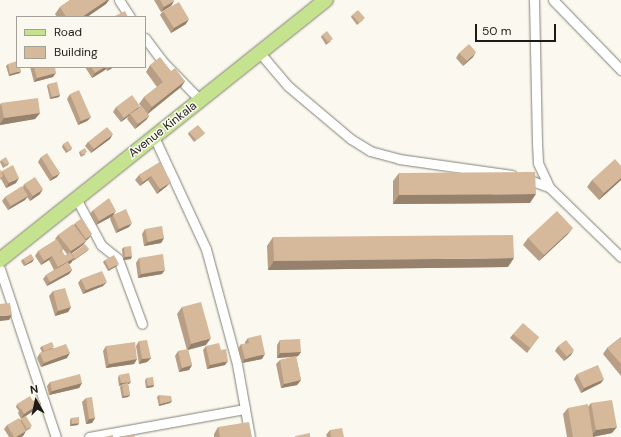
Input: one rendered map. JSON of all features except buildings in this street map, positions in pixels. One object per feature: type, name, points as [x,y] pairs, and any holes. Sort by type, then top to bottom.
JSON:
[{"type":"main road","name":"Avenue Kinkala","points":[[0,260],[326,0]]},
{"type":"street","points":[[119,0],[129,16]]},
{"type":"street","points":[[534,0],[536,143],[538,163],[549,187],[621,257]]},
{"type":"street","points":[[553,0],[621,70]]},
{"type":"street","points":[[146,39],[163,62],[201,101]]},
{"type":"street","points":[[260,53],[288,86],[346,135],[370,151],[399,159],[498,171],[549,187]]},
{"type":"street","points":[[154,137],[206,249],[235,357],[250,437]]},
{"type":"street","points":[[77,200],[100,245],[118,259],[142,324]]},
{"type":"street","points":[[0,269],[56,437]]},
{"type":"street","points":[[89,437],[245,408]]}]
